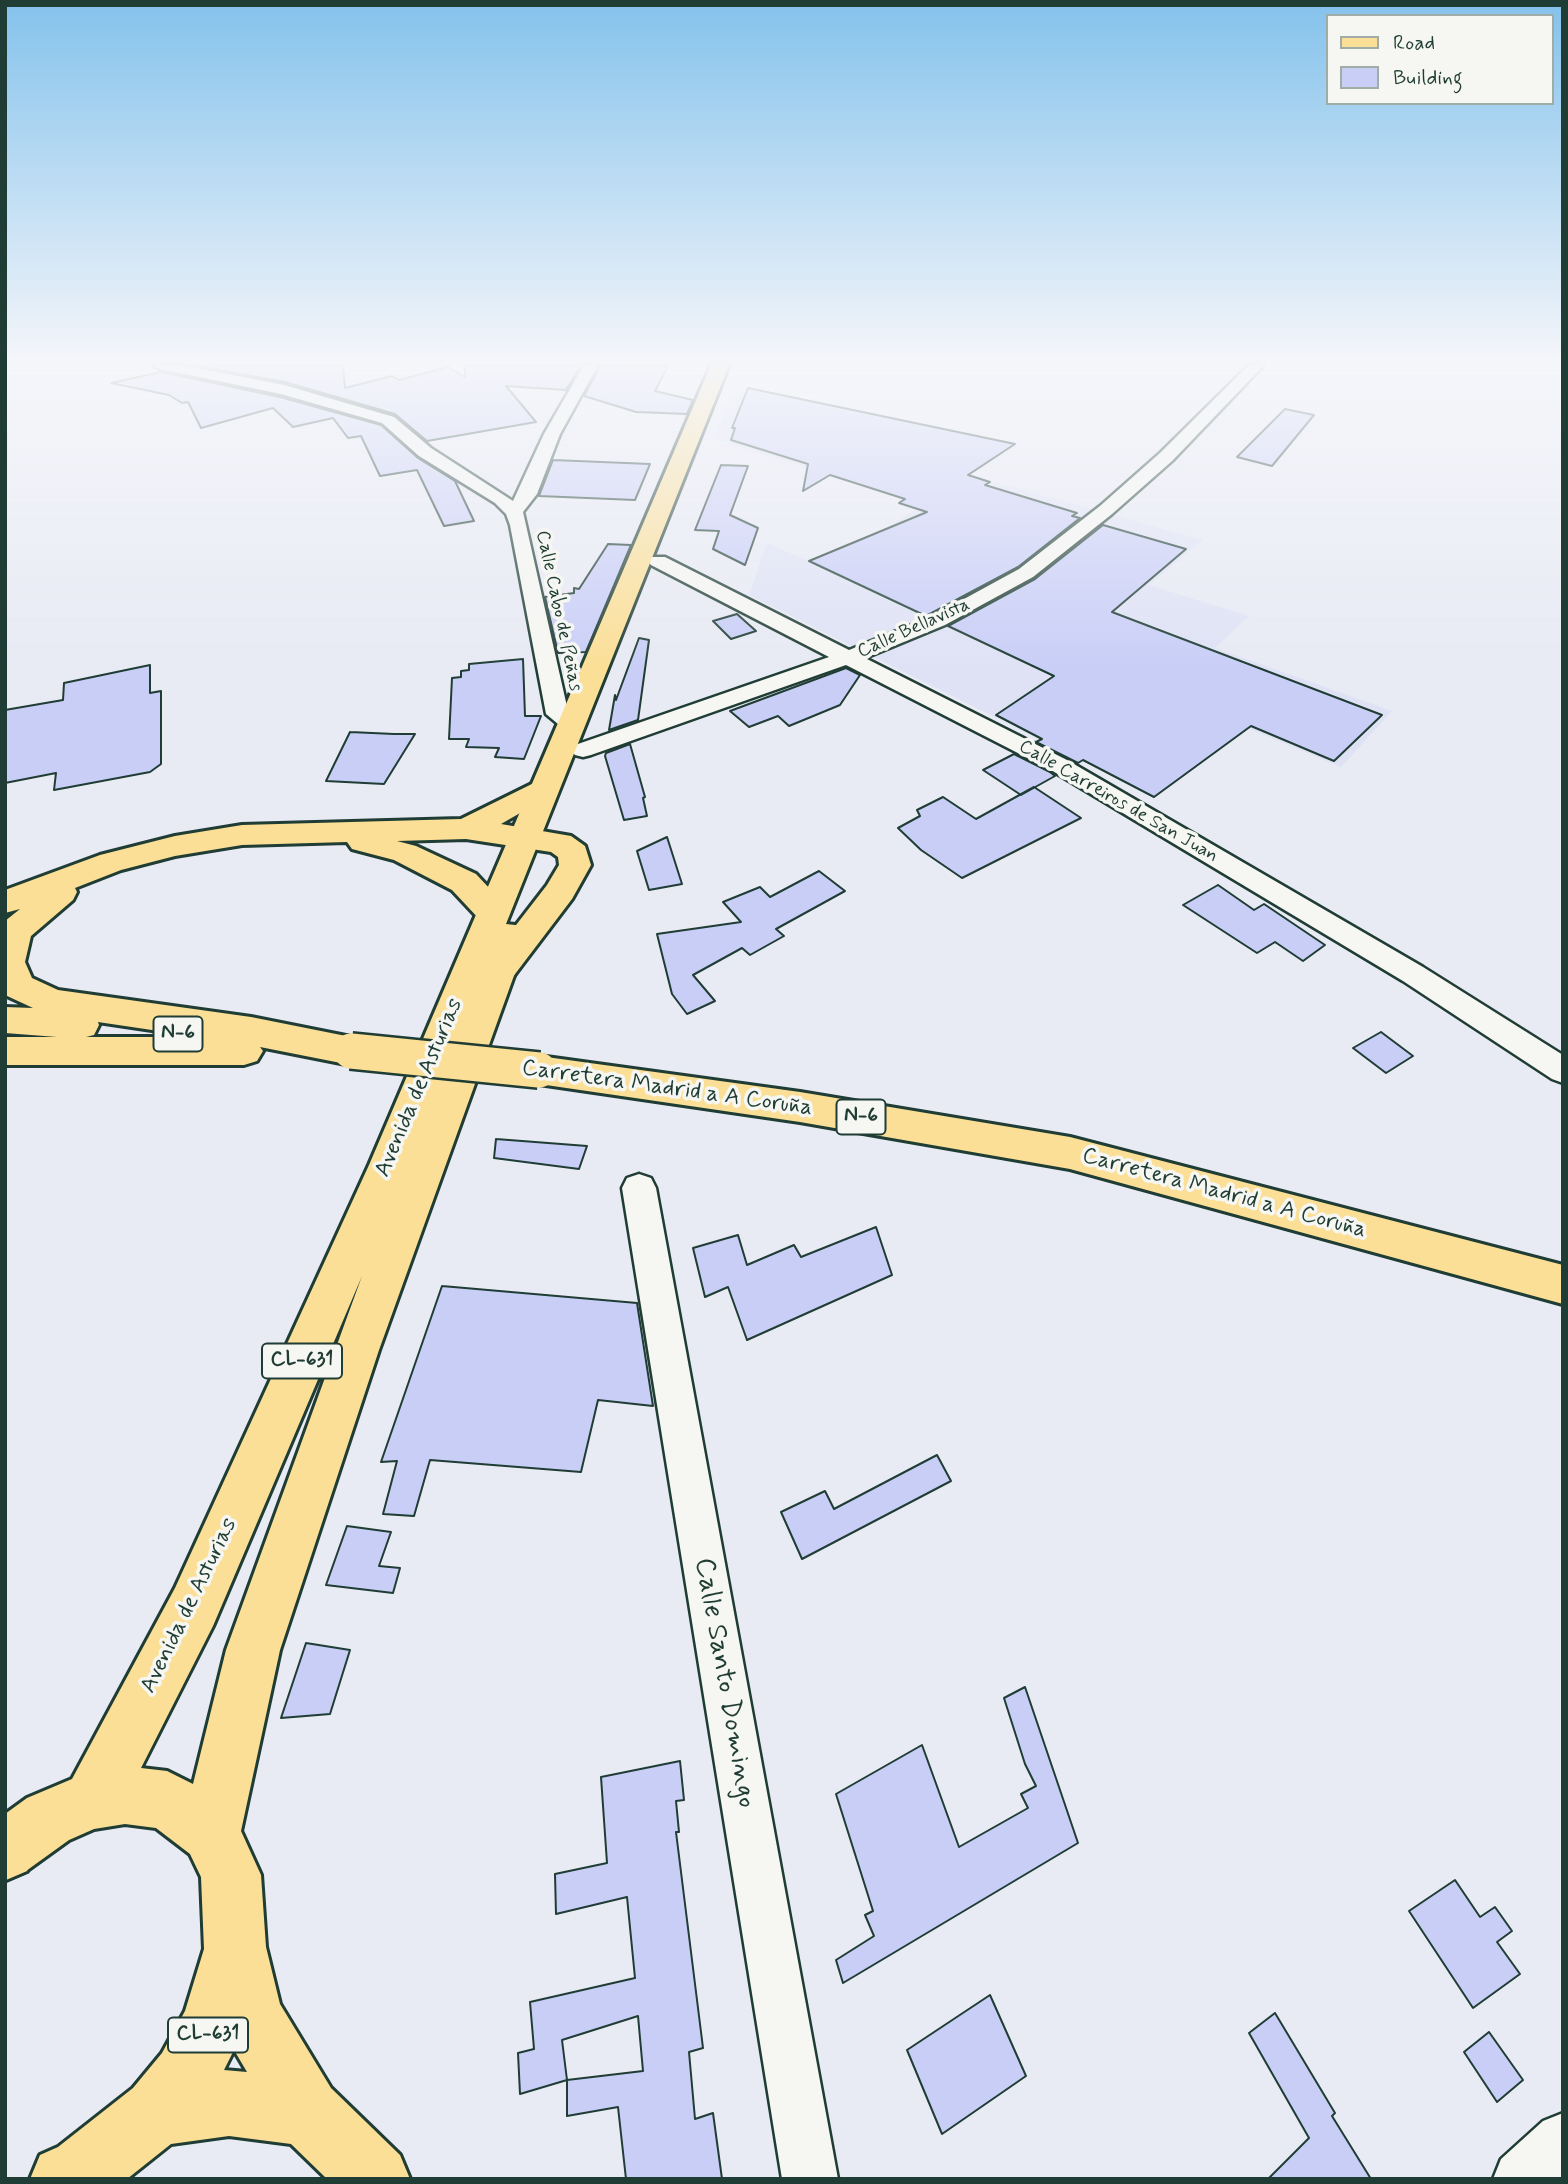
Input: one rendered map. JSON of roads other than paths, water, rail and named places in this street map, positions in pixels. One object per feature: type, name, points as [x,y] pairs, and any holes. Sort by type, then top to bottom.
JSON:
[{"type":"main road","name":"Avenida de Asturias","points":[[211,1833],[253,1650],[356,1350],[497,974],[527,837],[544,787],[577,737],[681,467]]},
{"type":"main road","name":"Avenida de Asturias","points":[[93,1800],[194,1607],[389,1165],[478,898],[527,837],[577,737],[658,561],[695,467]]},
{"type":"main road","points":[[466,829],[544,787]]},
{"type":"main road","points":[[5,902],[111,862],[220,838],[269,833],[466,829],[527,837]]},
{"type":"main road","points":[[323,834],[405,853],[478,898]]},
{"type":"main road","points":[[111,862],[53,896],[15,931],[8,962],[17,986],[52,1002],[251,1031],[351,1051]]},
{"type":"main road","name":"Carretera Madrid a A Coruña","points":[[5,1020],[540,1070],[800,1107],[1070,1153],[1563,1285]]},
{"type":"main road","points":[[5,1051],[351,1051]]},
{"type":"main road","name":"CL-631","points":[[5,1850],[48,1819],[93,1800],[125,1795],[167,1800],[211,1833],[231,1875],[235,1947],[225,1992],[209,2033],[185,2076],[157,2112],[74,2177]]},
{"type":"main road","points":[[235,1947],[251,2017],[307,2112],[376,2179]]},
{"type":"main road","points":[[157,2112],[229,2103],[307,2112]]},
{"type":"street","name":"Calle Cabo de Peñas","points":[[447,467],[501,499],[514,512],[542,632],[557,714],[577,737]]},
{"type":"street","points":[[514,512],[528,494],[539,467]]},
{"type":"street","name":"Calle Bellavista","points":[[577,737],[849,657],[938,621],[1026,573],[1154,467]]},
{"type":"street","name":"Calle Carreiros de San Juan","points":[[658,561],[1059,765],[1413,974],[1563,1071]]},
{"type":"street","name":"Calle Santo Domingo","points":[[639,1188],[810,2179]]},
{"type":"street","points":[[1521,2179],[1563,2141]]}]
